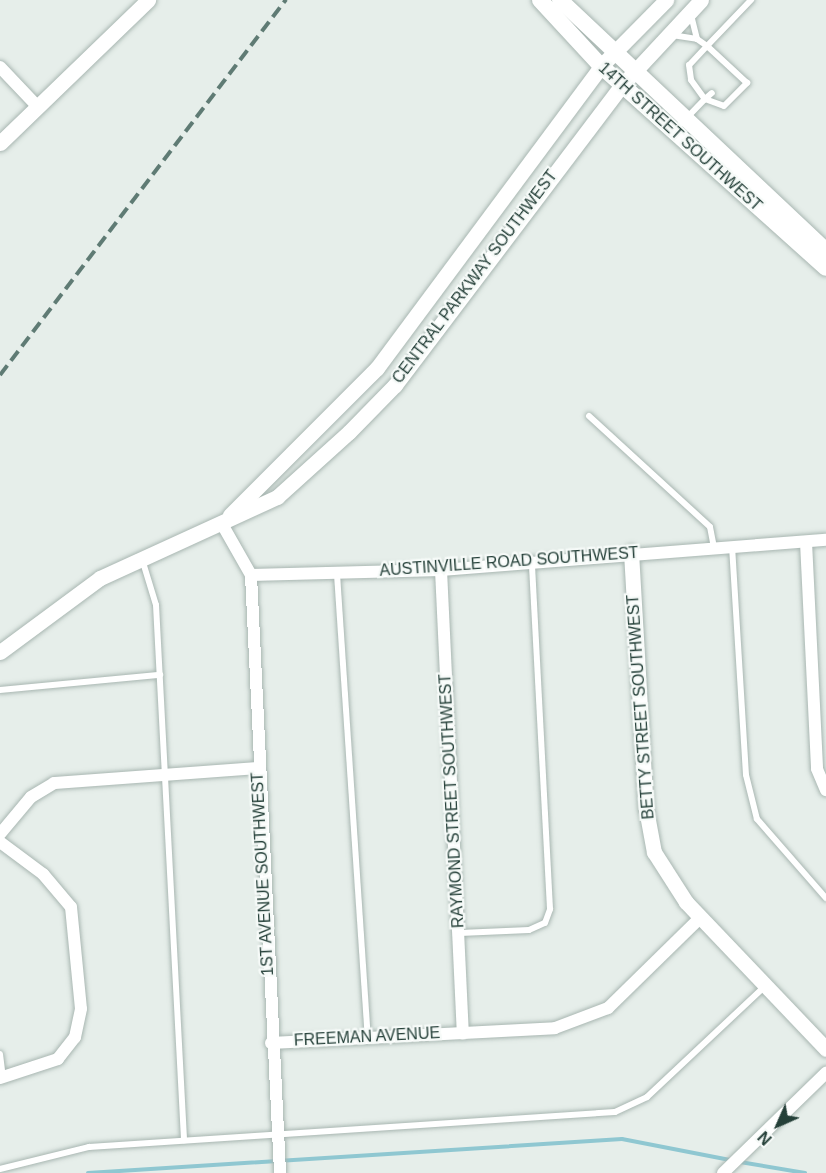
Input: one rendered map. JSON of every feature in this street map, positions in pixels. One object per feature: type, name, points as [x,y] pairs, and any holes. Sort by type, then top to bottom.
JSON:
[{"type":"main road","name":"14TH STREET SOUTHWEST","points":[[540,0],[679,126],[826,251]]},
{"type":"main road","name":"14TH STREET SOUTHWEST","points":[[560,0],[607,59]]},
{"type":"main road","name":"14TH STREET SOUTHWEST","points":[[679,126],[826,268]]},
{"type":"street","points":[[0,143],[148,0]]},
{"type":"street","name":"CENTRAL PARKWAY SOUTHWEST","points":[[222,524],[377,368],[607,59],[666,0]]},
{"type":"street","name":"CENTRAL PARKWAY SOUTHWEST","points":[[0,652],[64,601],[142,559],[277,497],[372,410],[627,79],[695,6]]},
{"type":"street","points":[[0,67],[38,106]]},
{"type":"street","points":[[222,524],[251,575]]},
{"type":"street","name":"AUSTINVILLE ROAD SOUTHWEST","points":[[251,575],[441,570],[631,552],[826,540]]},
{"type":"street","points":[[806,542],[817,769],[826,790]]},
{"type":"street","name":"BETTY STREET SOUTHWEST","points":[[631,552],[646,809],[654,852],[667,879],[701,918],[764,987],[826,1049]]},
{"type":"street","name":"RAYMOND STREET SOUTHWEST","points":[[441,570],[463,1033]]},
{"type":"street","name":"1ST AVENUE SOUTHWEST","points":[[251,575],[271,1043],[280,1173]]},
{"type":"street","points":[[0,834],[31,797],[54,783],[164,772],[258,768]]},
{"type":"street","points":[[0,842],[43,874],[71,907],[81,1009],[75,1036],[58,1059],[2,1078]]},
{"type":"street","name":"FREEMAN AVENUE","points":[[271,1043],[368,1035],[555,1028],[596,1016],[701,918]]},
{"type":"street","points":[[723,1173],[826,1073]]},
{"type":"lane","points":[[669,34],[697,39],[707,46],[747,83],[724,106],[705,99],[696,88],[689,65],[707,46],[751,0]]},
{"type":"lane","points":[[695,6],[697,39]]},
{"type":"lane","points":[[696,88],[701,82]]},
{"type":"lane","points":[[679,126],[712,93]]},
{"type":"lane","points":[[589,416],[710,527],[714,547]]},
{"type":"lane","points":[[732,546],[746,774],[757,819],[826,898]]},
{"type":"lane","points":[[142,559],[156,605],[184,1140]]},
{"type":"lane","points":[[460,933],[529,930],[545,923],[550,909],[532,562]]},
{"type":"lane","points":[[337,574],[368,1035]]},
{"type":"lane","points":[[0,690],[13,685],[160,675]]},
{"type":"lane","points":[[0,1169],[89,1147],[595,1117],[632,1108],[764,987]]},
{"type":"lane","points":[[0,1054],[2,1078]]},
{"type":"waterway","points":[[88,1173],[622,1139],[730,1160]]},
{"type":"waterway","points":[[740,1162],[805,1173]]},
{"type":"railway","points":[[0,375],[286,0]]}]
